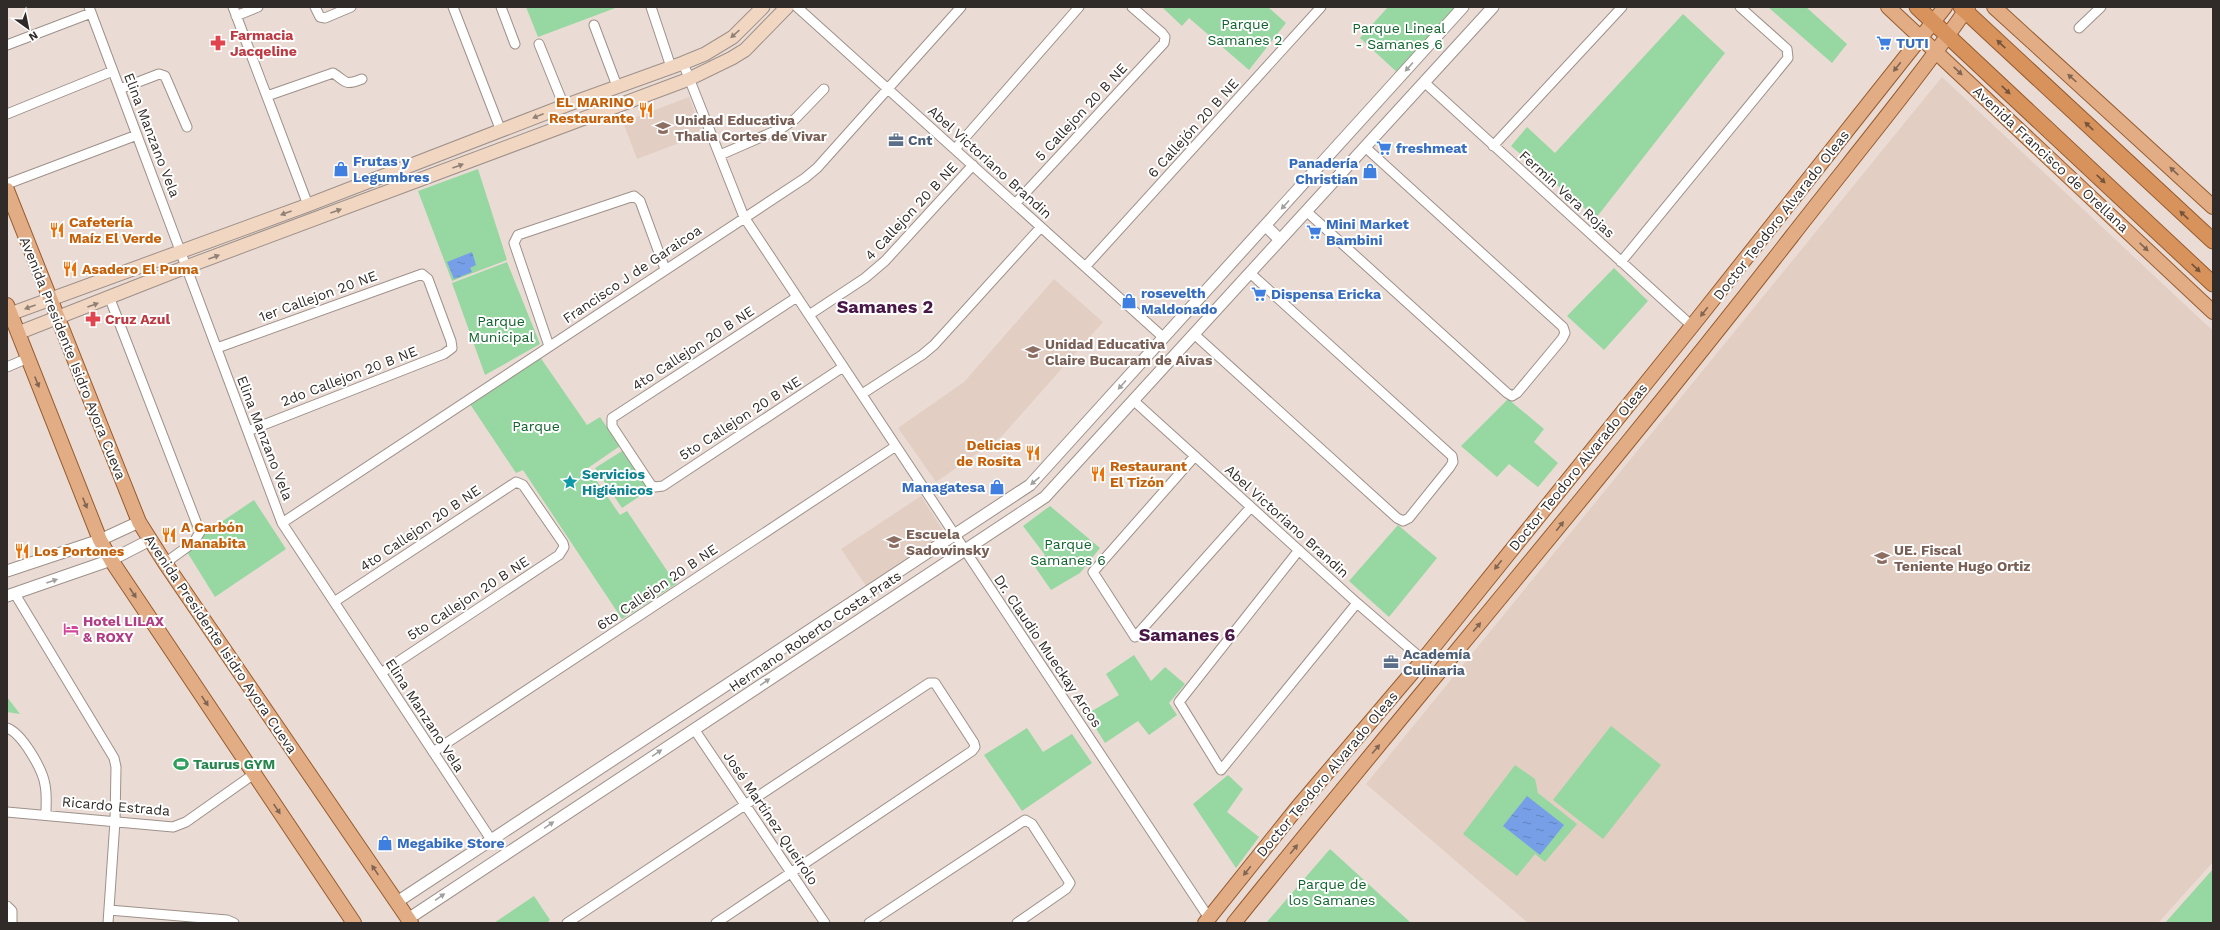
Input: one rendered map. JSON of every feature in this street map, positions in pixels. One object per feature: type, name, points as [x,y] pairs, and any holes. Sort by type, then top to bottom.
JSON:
[{"type":"highway","name":"Avenida Francisco de Orellana","points":[[1917,7],[1948,34],[2213,284]]},
{"type":"highway","points":[[1965,8],[2213,241]]},
{"type":"main road","points":[[354,923],[111,560],[100,540],[9,310],[50,300],[308,205],[564,106],[705,54],[732,37],[763,7]]},
{"type":"main road","points":[[18,333],[186,267],[689,79],[719,65],[744,50],[787,7]]},
{"type":"main road","name":"Avenida Francisco de Orellana","points":[[1888,7],[1921,36],[2213,312]]},
{"type":"main road","name":"Doctor Teodoro Alvarado Oleas","points":[[1207,920],[1297,808],[1423,660],[1692,326],[1945,7]]},
{"type":"main road","points":[[1994,7],[2213,207]]},
{"type":"main road","name":"Doctor Teodoro Alvarado Oleas","points":[[1234,923],[1535,558],[1725,322],[1936,51],[1965,8]]},
{"type":"main road","name":"Avenida Presidente Isidro Ayora Cueva","points":[[7,190],[56,318],[139,522],[165,563],[409,921]]},
{"type":"street","points":[[258,7],[235,11],[308,205]]},
{"type":"street","points":[[315,7],[320,17],[325,18],[351,7]]},
{"type":"street","points":[[453,7],[501,131]]},
{"type":"street","points":[[501,7],[515,44]]},
{"type":"street","name":"Dr. Claudio Mueckay Arcos","points":[[651,7],[677,65],[689,79],[744,217],[965,550],[1207,920]]},
{"type":"street","name":"Abel Victoriano Brandin","points":[[797,7],[1164,338]]},
{"type":"street","name":"4 Callejon 20 B NE","points":[[955,149],[1079,7]]},
{"type":"street","name":"5 Callejon 20 B NE","points":[[1015,204],[1164,43],[1165,37],[1132,7]]},
{"type":"street","name":"6 Callejón 20 B NE","points":[[1085,266],[1320,7]]},
{"type":"street","name":"Hermano Roberto Costa Prats","points":[[397,902],[616,759],[1039,477],[1464,7]]},
{"type":"street","name":"Hermano Roberto Costa Prats","points":[[409,921],[626,774],[1045,496],[1493,7]]},
{"type":"street","points":[[1494,146],[1622,7]]},
{"type":"street","points":[[1621,262],[1788,58],[1788,50],[1740,7]]},
{"type":"street","points":[[2079,28],[2101,7]]},
{"type":"street","name":"Francisco J de Garaicoa","points":[[282,523],[548,346],[805,178],[817,168],[959,8]]},
{"type":"street","points":[[7,45],[90,10]]},
{"type":"street","name":"Elina Manzano Vela","points":[[90,10],[282,523],[492,841]]},
{"type":"street","points":[[594,25],[617,86]]},
{"type":"street","points":[[539,44],[564,106]]},
{"type":"street","points":[[7,114],[113,71]]},
{"type":"street","points":[[267,96],[333,73],[343,82],[350,84],[362,79]]},
{"type":"street","points":[[120,89],[159,74],[165,76],[188,127]]},
{"type":"street","name":"Fermin Vera Rojas","points":[[1424,82],[1692,326]]},
{"type":"street","points":[[720,155],[782,128],[795,119],[824,89]]},
{"type":"street","points":[[7,184],[137,135]]},
{"type":"street","points":[[1306,211],[1507,393],[1512,396],[1518,393],[1562,339],[1565,333],[1563,327],[1365,147]]},
{"type":"street","name":"4 Callejon 20 B NE","points":[[809,315],[865,278],[886,261],[973,165]]},
{"type":"street","points":[[548,346],[514,243],[518,235],[634,196],[640,201],[665,269]]},
{"type":"street","points":[[1266,226],[1280,240]]},
{"type":"street","points":[[862,394],[922,355],[934,345],[1041,227]]},
{"type":"street","points":[[1194,334],[1397,518],[1403,522],[1410,518],[1450,467],[1453,462],[1452,456],[1250,273]]},
{"type":"street","name":"1er Callejon 20 NE","points":[[217,348],[418,274],[424,275],[428,279]]},
{"type":"street","name":"2do Callejon 20 B NE","points":[[248,431],[444,354],[452,348],[451,341],[428,279]]},
{"type":"street","name":"4to Callejon 20 B NE","points":[[651,485],[612,426],[612,418],[797,297]]},
{"type":"street","points":[[110,298],[200,532],[194,542],[165,563]]},
{"type":"street","points":[[7,367],[28,358]]},
{"type":"street","name":"5to Callejon 20 B NE","points":[[651,485],[654,487],[663,486],[843,367]]},
{"type":"street","name":"Abel Victoriano Brandin","points":[[1134,400],[1357,603],[1423,660]]},
{"type":"street","name":"6to Callejon 20 B NE","points":[[433,752],[896,446]]},
{"type":"street","points":[[1195,456],[1093,572],[1135,637],[1251,507]]},
{"type":"street","name":"4to Callejon 20 B NE","points":[[334,602],[511,484],[516,482],[523,485]]},
{"type":"street","name":"5to Callejon 20 B NE","points":[[381,673],[559,555],[564,547],[563,543],[523,485]]},
{"type":"street","points":[[7,571],[100,540],[139,522]]},
{"type":"street","points":[[108,923],[115,821],[116,767],[111,751],[11,595],[111,560],[150,540]]},
{"type":"street","points":[[1299,550],[1179,702],[1221,770],[1357,603]]},
{"type":"street","points":[[567,923],[929,683],[935,683],[974,743],[975,747],[972,751],[716,923]]},
{"type":"street","points":[[7,728],[19,737],[38,766],[45,786],[46,814]]},
{"type":"street","name":"José Martínez Queirolo","points":[[694,729],[825,923]]},
{"type":"street","points":[[616,759],[626,774]]},
{"type":"street","name":"Ricardo Estrada","points":[[7,812],[46,814],[166,827],[180,825],[254,774]]},
{"type":"street","points":[[868,923],[1025,820],[1032,824],[1070,884],[1066,889],[1017,923]]},
{"type":"street","points":[[7,906],[12,911],[12,923]]},
{"type":"street","points":[[109,910],[227,920],[234,923]]},
{"type":"shaded area","name":"UE. Fiscal Teniente Hugo Ortiz","points":[[1942,77],[2213,331],[2213,862],[2158,923],[1528,923],[1366,784]]},
{"type":"shaded area","name":"Unidad Educativa Thalia Cortes de Vivar","points":[[689,97],[703,134],[637,159],[623,122]]},
{"type":"shaded area","name":"Unidad Educativa Claire Bucaram de Aivas","points":[[1054,279],[1103,322],[1002,436],[936,482],[898,428],[964,382]]},
{"type":"shaded area","name":"Escuela Sadowinsky","points":[[921,496],[946,535],[866,586],[841,549]]},
{"type":"green space","points":[[526,7],[618,7],[538,37]]},
{"type":"green space","name":"Parque Samanes 2","points":[[1162,7],[1268,7],[1286,23],[1249,70],[1189,18],[1182,26]]},
{"type":"green space","name":"Parque Lineal - Samanes 6","points":[[1388,7],[1463,7],[1401,76],[1360,38]]},
{"type":"green space","points":[[1768,7],[1806,7],[1847,44],[1832,63]]},
{"type":"green space","points":[[1683,14],[1725,53],[1596,218],[1511,146],[1527,127],[1555,153]]},
{"type":"green space","points":[[478,169],[507,260],[452,281],[418,191]]},
{"type":"green space","name":"Parque Municipal","points":[[507,262],[540,344],[485,375],[452,283]]},
{"type":"green space","points":[[1614,268],[1648,301],[1604,350],[1567,316]]},
{"type":"green space","name":"Parque","points":[[540,357],[587,425],[600,417],[620,446],[588,468],[620,515],[627,511],[676,584],[622,619],[523,470],[516,473],[470,404]]},
{"type":"green space","points":[[1508,399],[1544,429],[1534,442],[1558,463],[1538,487],[1509,464],[1497,477],[1461,446]]},
{"type":"green space","points":[[622,451],[649,490],[622,508],[595,468]]},
{"type":"green space","points":[[254,500],[286,549],[215,597],[184,547]]},
{"type":"green space","name":"Parque Samanes 6","points":[[1050,506],[1100,548],[1080,573],[1051,590],[1033,564],[1045,555],[1023,526]]},
{"type":"green space","points":[[1398,525],[1437,558],[1389,617],[1349,581]]},
{"type":"green space","points":[[1134,655],[1151,681],[1165,667],[1185,684],[1169,703],[1177,715],[1149,735],[1138,721],[1105,743],[1087,714],[1119,695],[1106,674]]},
{"type":"green space","points":[[7,697],[20,714],[7,712]]},
{"type":"green space","points":[[1611,726],[1661,765],[1603,839],[1553,800]]},
{"type":"green space","points":[[1027,728],[1043,752],[1072,734],[1092,763],[1022,811],[984,755]]},
{"type":"green space","points":[[1515,765],[1535,779],[1538,793],[1577,824],[1545,862],[1535,854],[1517,876],[1463,834]]},
{"type":"green space","points":[[1228,775],[1243,789],[1227,812],[1259,837],[1236,868],[1193,804]]},
{"type":"green space","name":"Parque de los Samanes","points":[[1330,849],[1411,923],[1266,923]]},
{"type":"green space","points":[[2213,869],[2213,923],[2165,923]]},
{"type":"green space","points":[[534,896],[550,920],[547,923],[494,923]]},
{"type":"water","points":[[472,252],[476,265],[470,268],[472,272],[454,279],[447,262]]},
{"type":"water","points":[[1527,796],[1564,825],[1540,855],[1503,826]]},
{"type":"place","name":"Farmacia Jacqeline","points":[[218,43]]},
{"type":"place","name":"TUTI","points":[[1884,43]]},
{"type":"place","name":"EL MARINO Restaurante","points":[[646,110]]},
{"type":"place","name":"Unidad Educativa Thalia Cortes de Vivar","points":[[663,128]]},
{"type":"place","name":"Cnt","points":[[896,140]]},
{"type":"place","name":"freshmeat","points":[[1384,148]]},
{"type":"place","name":"Frutas y Legumbres","points":[[341,169]]},
{"type":"place","name":"Panadería Christian","points":[[1370,171]]},
{"type":"place","name":"Cafetería Maíz El Verde","points":[[57,230]]},
{"type":"place","name":"Mini Market Bambini","points":[[1314,232]]},
{"type":"place","name":"Asadero El Puma","points":[[70,269]]},
{"type":"place","name":"Dispensa Ericka","points":[[1259,294]]},
{"type":"place","name":"rosevelth Maldonado","points":[[1129,301]]},
{"type":"place","name":"Cruz Azul","points":[[93,319]]},
{"type":"place","name":"Unidad Educativa Claire Bucaram de Aivas","points":[[1033,352]]},
{"type":"place","name":"Delicias de Rosita","points":[[1033,453]]},
{"type":"place","name":"Restaurant El Tizón","points":[[1098,474]]},
{"type":"place","name":"Servicios Higiénicos","points":[[570,482]]},
{"type":"place","name":"Managatesa","points":[[997,487]]},
{"type":"place","name":"A Carbón Manabita","points":[[169,535]]},
{"type":"place","name":"Escuela Sadowinsky","points":[[894,542]]},
{"type":"place","name":"Los Portones","points":[[22,551]]},
{"type":"place","name":"UE. Fiscal Teniente Hugo Ortiz","points":[[1882,558]]},
{"type":"place","name":"Hotel LILAX & ROXY","points":[[71,629]]},
{"type":"place","name":"Academía Culinaria","points":[[1391,662]]},
{"type":"place","name":"Taurus GYM","points":[[181,764]]},
{"type":"place","name":"Megabike Store","points":[[385,843]]},
{"type":"district","name":"Samanes 2","points":[[885,307]]},
{"type":"district","name":"Samanes 6","points":[[1187,635]]}]
